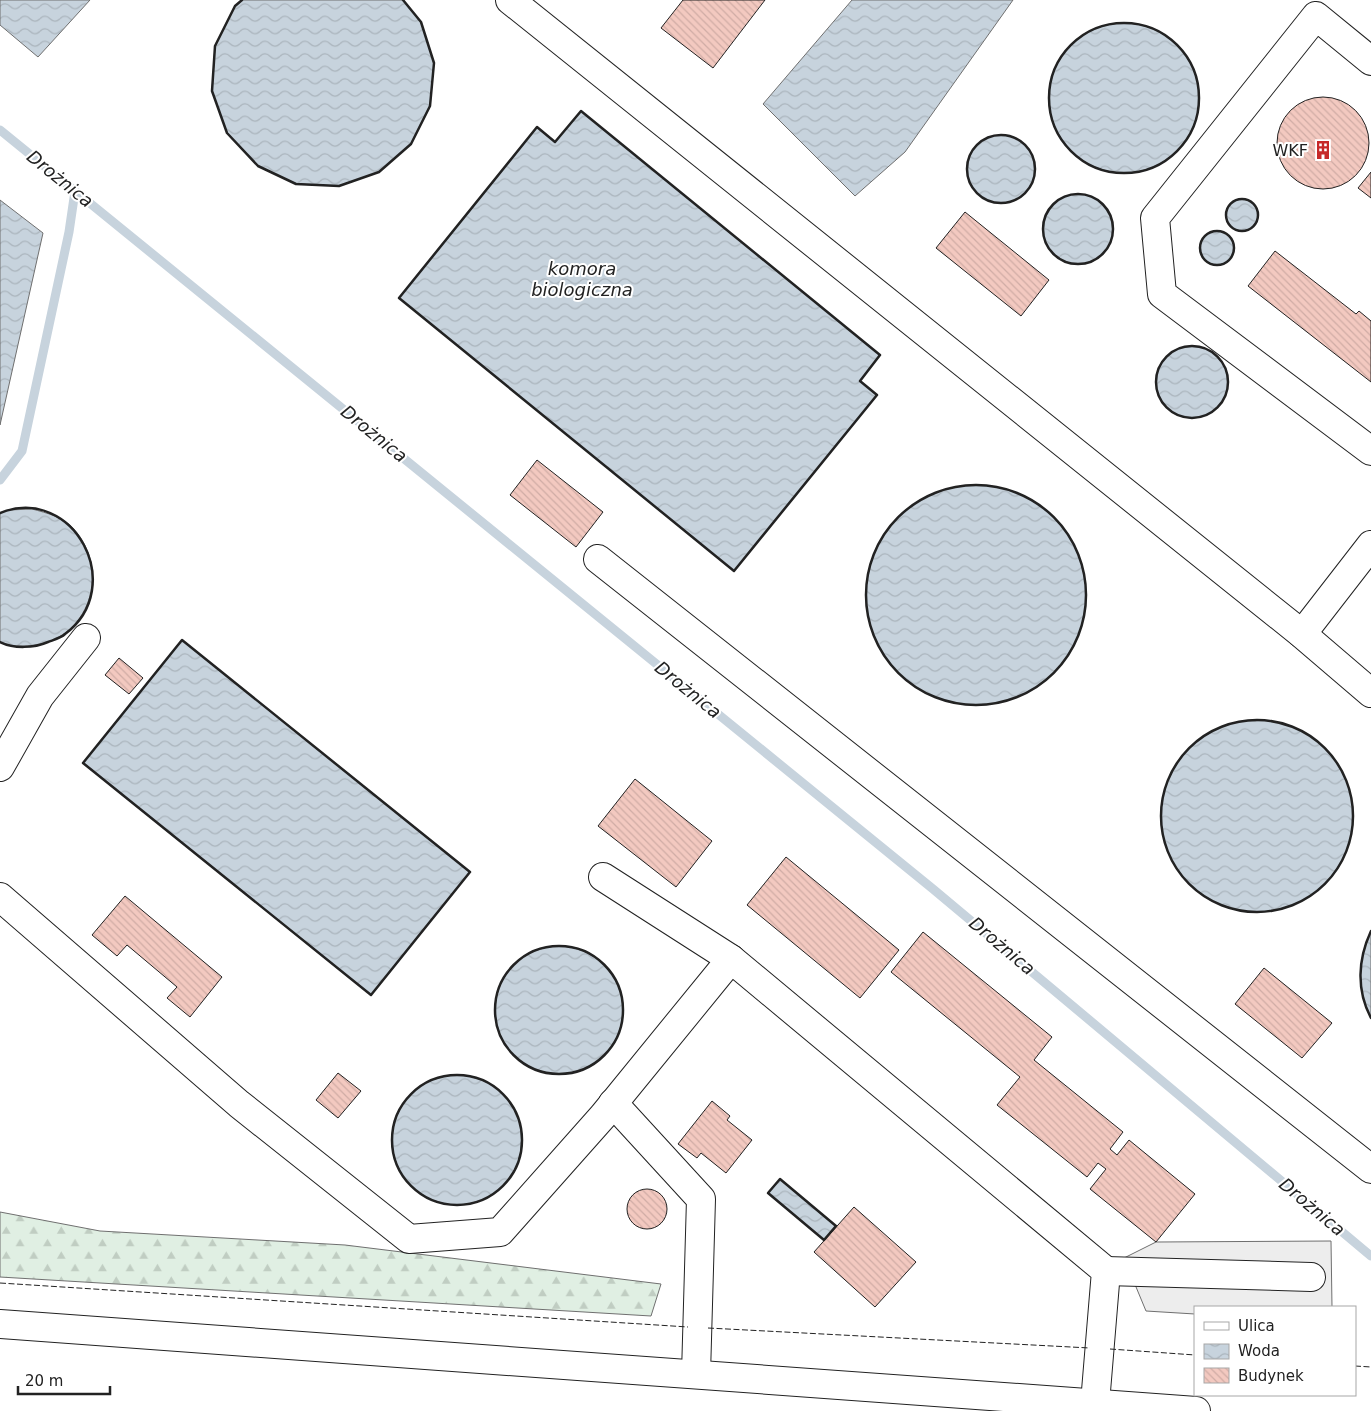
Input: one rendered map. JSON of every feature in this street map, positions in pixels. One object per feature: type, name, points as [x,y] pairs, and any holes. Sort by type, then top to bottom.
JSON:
[{"type":"main road","points":[[510,0],[1302,634],[1371,693]]},
{"type":"main road","points":[[1371,61],[1316,16],[1155,218],[1162,294],[1371,450]]},
{"type":"main road","points":[[1302,634],[1371,545]]},
{"type":"main road","points":[[598,559],[1371,1169]]},
{"type":"main road","points":[[0,767],[40,696],[86,638]]},
{"type":"main road","points":[[604,877],[731,959],[1106,1271],[1311,1277]]},
{"type":"main road","points":[[0,897],[239,1104],[410,1239],[500,1232],[614,1103],[731,959]]},
{"type":"main road","points":[[614,1103],[701,1199],[696,1374]]},
{"type":"main road","points":[[1095,1403],[1106,1271]]},
{"type":"main road","points":[[0,1324],[1196,1411]]},
{"type":"green space","points":[[0,1212],[100,1231],[345,1245],[661,1284],[651,1316],[0,1277]]},
{"type":"shaded area","points":[[1331,1241],[1332,1306],[1194,1306],[1194,1314],[1146,1311],[1124,1258],[1156,1242]]},
{"type":"water","points":[[0,0],[90,0],[38,57],[0,25]]},
{"type":"water","points":[[242,0],[403,0],[421,22],[434,63],[430,106],[411,144],[379,172],[339,186],[296,184],[258,166],[227,133],[212,91],[215,46],[235,6]]},
{"type":"water","points":[[852,0],[1013,0],[905,152],[855,196],[763,104]]},
{"type":"water","points":[[1124,23],[1153,29],[1177,45],[1193,69],[1199,98],[1193,127],[1177,151],[1153,167],[1124,173],[1095,167],[1071,151],[1055,127],[1049,98],[1055,69],[1071,45],[1095,29]]},
{"type":"water","name":"komora biologiczna","points":[[581,111],[880,355],[860,381],[877,395],[734,571],[399,298],[537,127],[555,142]]},
{"type":"water","points":[[994,135],[1008,135],[1020,140],[1030,150],[1035,162],[1035,176],[1030,188],[1020,198],[1008,203],[994,203],[982,198],[972,188],[967,176],[967,162],[972,150],[982,140]]},
{"type":"water","points":[[1085,194],[1098,200],[1107,209],[1111,215],[1113,229],[1111,243],[1103,254],[1092,262],[1071,264],[1064,262],[1053,254],[1045,243],[1043,222],[1045,215],[1053,204],[1064,196]]},
{"type":"water","points":[[1242,199],[1254,203],[1258,215],[1254,227],[1242,231],[1230,227],[1226,215],[1230,203]]},
{"type":"water","points":[[0,200],[43,233],[0,425]]},
{"type":"water","points":[[1217,231],[1229,236],[1234,248],[1229,260],[1217,265],[1205,260],[1200,248],[1205,236]]},
{"type":"water","points":[[1192,346],[1212,352],[1222,362],[1228,382],[1222,402],[1212,412],[1192,418],[1172,412],[1162,402],[1156,382],[1162,362],[1172,352]]},
{"type":"water","points":[[965,485],[987,485],[1018,493],[1037,503],[1054,517],[1068,534],[1078,553],[1084,573],[1086,595],[1084,617],[1078,637],[1068,656],[1054,673],[1037,687],[1008,701],[987,705],[965,705],[944,701],[924,692],[906,680],[891,665],[879,647],[870,627],[866,606],[866,584],[870,563],[879,543],[891,525],[906,510],[924,498],[944,489]]},
{"type":"water","points":[[32,509],[60,518],[73,528],[85,546],[92,566],[92,586],[87,605],[77,622],[62,635],[44,643],[11,646],[0,642],[0,513],[9,510]]},
{"type":"water","points":[[182,640],[470,872],[371,995],[83,763]]},
{"type":"water","points":[[1248,720],[1266,720],[1294,727],[1310,736],[1325,748],[1337,763],[1346,779],[1353,807],[1353,825],[1346,853],[1337,869],[1325,884],[1310,896],[1294,905],[1266,912],[1248,912],[1229,908],[1212,901],[1196,890],[1183,877],[1172,861],[1165,844],[1161,825],[1161,807],[1165,788],[1172,771],[1183,755],[1196,742],[1212,731],[1229,724]]},
{"type":"water","points":[[1371,931],[1371,1018],[1363,997],[1360,974],[1363,952]]},
{"type":"water","points":[[559,946],[572,947],[584,951],[595,956],[605,964],[613,974],[618,985],[622,997],[622,1023],[618,1035],[613,1046],[605,1056],[595,1064],[584,1069],[572,1073],[559,1074],[546,1073],[534,1069],[523,1064],[513,1056],[505,1046],[500,1035],[496,1023],[495,1010],[496,997],[500,985],[505,974],[513,964],[523,956],[534,951],[546,947]]},
{"type":"water","points":[[457,1075],[470,1076],[482,1080],[503,1094],[517,1115],[521,1127],[521,1153],[517,1165],[503,1186],[482,1200],[470,1204],[457,1205],[444,1204],[432,1200],[411,1186],[397,1165],[393,1153],[392,1140],[393,1127],[397,1115],[411,1094],[432,1080],[444,1076]]},
{"type":"water","points":[[780,1179],[836,1226],[824,1240],[768,1193]]},
{"type":"building","points":[[683,0],[765,0],[713,68],[661,28]]},
{"type":"building","name":"WKF","points":[[1323,97],[1340,101],[1355,111],[1365,126],[1369,143],[1365,160],[1355,175],[1340,185],[1323,189],[1306,185],[1291,175],[1281,160],[1277,143],[1281,126],[1291,111],[1306,101]]},
{"type":"building","points":[[1371,172],[1371,198],[1358,188]]},
{"type":"building","points":[[965,212],[1049,280],[1021,316],[936,248]]},
{"type":"building","points":[[1275,251],[1356,314],[1359,311],[1371,321],[1371,382],[1248,286]]},
{"type":"building","points":[[537,460],[603,512],[576,547],[510,495]]},
{"type":"building","points":[[119,658],[143,678],[129,694],[105,675]]},
{"type":"building","points":[[635,779],[712,841],[676,887],[598,826]]},
{"type":"building","points":[[786,857],[899,950],[860,998],[747,905]]},
{"type":"building","points":[[125,896],[222,977],[190,1017],[167,998],[177,987],[127,945],[117,956],[92,935]]},
{"type":"building","points":[[923,932],[1052,1037],[1034,1060],[1123,1132],[1110,1149],[1117,1155],[1129,1140],[1195,1194],[1156,1242],[1090,1189],[1106,1169],[1098,1163],[1087,1177],[997,1105],[1020,1077],[891,972]]},
{"type":"building","points":[[1264,968],[1332,1023],[1302,1058],[1235,1004]]},
{"type":"building","points":[[338,1073],[361,1091],[338,1118],[316,1100]]},
{"type":"building","points":[[712,1101],[730,1116],[727,1120],[752,1140],[726,1173],[701,1153],[697,1158],[678,1144]]},
{"type":"building","points":[[647,1189],[661,1195],[667,1209],[661,1223],[647,1229],[633,1223],[627,1209],[633,1195]]},
{"type":"building","points":[[854,1207],[916,1262],[875,1307],[814,1252]]},
{"type":"waterway","name":"Drożnica","points":[[0,130],[933,889],[1371,1256]]},
{"type":"waterway","points":[[0,480],[22,451],[69,232],[75,191]]},
{"type":"fence","points":[[0,1283],[688,1327]]},
{"type":"fence","points":[[708,1328],[1090,1348]]},
{"type":"fence","points":[[1110,1349],[1194,1355]]},
{"type":"fence","points":[[1356,1366],[1371,1367]]},
{"type":"wall","points":[[242,0],[235,6],[215,46],[212,91],[227,133],[258,166],[296,184],[339,186],[379,172],[411,144],[430,106],[434,63],[421,22],[403,0]]},
{"type":"wall","points":[[1124,23],[1153,29],[1177,45],[1193,69],[1199,98],[1193,127],[1177,151],[1153,167],[1124,173],[1095,167],[1071,151],[1055,127],[1049,98],[1055,69],[1071,45],[1095,29],[1124,23]]},
{"type":"wall","points":[[581,111],[880,355],[860,381],[877,395],[734,571],[399,298],[537,127],[555,142],[581,111]]},
{"type":"wall","points":[[994,135],[1008,135],[1020,140],[1030,150],[1035,162],[1035,169],[1035,176],[1030,188],[1020,198],[1008,203],[994,203],[982,198],[972,188],[967,176],[967,162],[972,150],[982,140],[994,135]]},
{"type":"wall","points":[[1085,194],[1098,200],[1107,209],[1111,215],[1113,229],[1111,243],[1103,254],[1092,262],[1071,264],[1064,262],[1053,254],[1045,243],[1043,222],[1045,215],[1053,204],[1064,196],[1085,194]]},
{"type":"wall","points":[[1242,199],[1254,203],[1258,215],[1254,227],[1242,231],[1230,227],[1226,215],[1230,203],[1242,199]]},
{"type":"wall","points":[[1217,231],[1229,236],[1234,248],[1229,260],[1217,265],[1205,260],[1200,248],[1205,236],[1217,231]]},
{"type":"wall","points":[[1192,346],[1212,352],[1222,362],[1228,382],[1222,402],[1212,412],[1192,418],[1172,412],[1162,402],[1156,382],[1162,362],[1172,352],[1192,346]]},
{"type":"wall","points":[[965,485],[987,485],[1018,493],[1037,503],[1054,517],[1068,534],[1078,553],[1084,573],[1086,595],[1084,617],[1078,637],[1068,656],[1054,673],[1037,687],[1008,701],[987,705],[965,705],[944,701],[924,692],[906,680],[891,665],[879,647],[870,627],[866,606],[866,584],[870,563],[879,543],[891,525],[906,510],[924,498],[944,489],[965,485]]},
{"type":"wall","points":[[0,513],[27,508],[50,513],[70,526],[84,545],[92,567],[92,591],[83,614],[65,634],[42,644],[30,646],[18,647],[0,642]]},
{"type":"wall","points":[[182,640],[470,872],[371,995],[83,763],[182,640]]},
{"type":"wall","points":[[1248,720],[1266,720],[1294,727],[1310,736],[1325,748],[1337,763],[1346,779],[1353,807],[1353,816],[1353,825],[1346,853],[1337,869],[1325,884],[1310,896],[1294,905],[1266,912],[1248,912],[1229,908],[1212,901],[1196,890],[1183,877],[1172,861],[1165,844],[1161,825],[1161,807],[1165,788],[1172,771],[1183,755],[1196,742],[1212,731],[1229,724],[1248,720]]},
{"type":"wall","points":[[1371,931],[1363,952],[1360,974],[1363,997],[1371,1018]]},
{"type":"wall","points":[[559,946],[572,947],[584,951],[595,956],[605,964],[613,974],[618,985],[622,997],[623,1010],[622,1023],[618,1035],[613,1046],[605,1056],[595,1064],[584,1069],[572,1073],[559,1074],[546,1073],[534,1069],[523,1064],[513,1056],[505,1046],[500,1035],[496,1023],[495,1010],[496,997],[500,985],[505,974],[513,964],[523,956],[534,951],[546,947],[559,946]]},
{"type":"wall","points":[[457,1075],[470,1076],[482,1080],[503,1094],[517,1115],[521,1127],[522,1140],[521,1153],[517,1165],[503,1186],[482,1200],[470,1204],[457,1205],[444,1204],[432,1200],[411,1186],[397,1165],[393,1153],[392,1140],[393,1127],[397,1115],[411,1094],[432,1080],[444,1076],[457,1075]]},
{"type":"wall","points":[[780,1179],[836,1226],[824,1240],[768,1193],[780,1179]]},
{"type":"place","name":"WKF","points":[[1323,150]]}]
